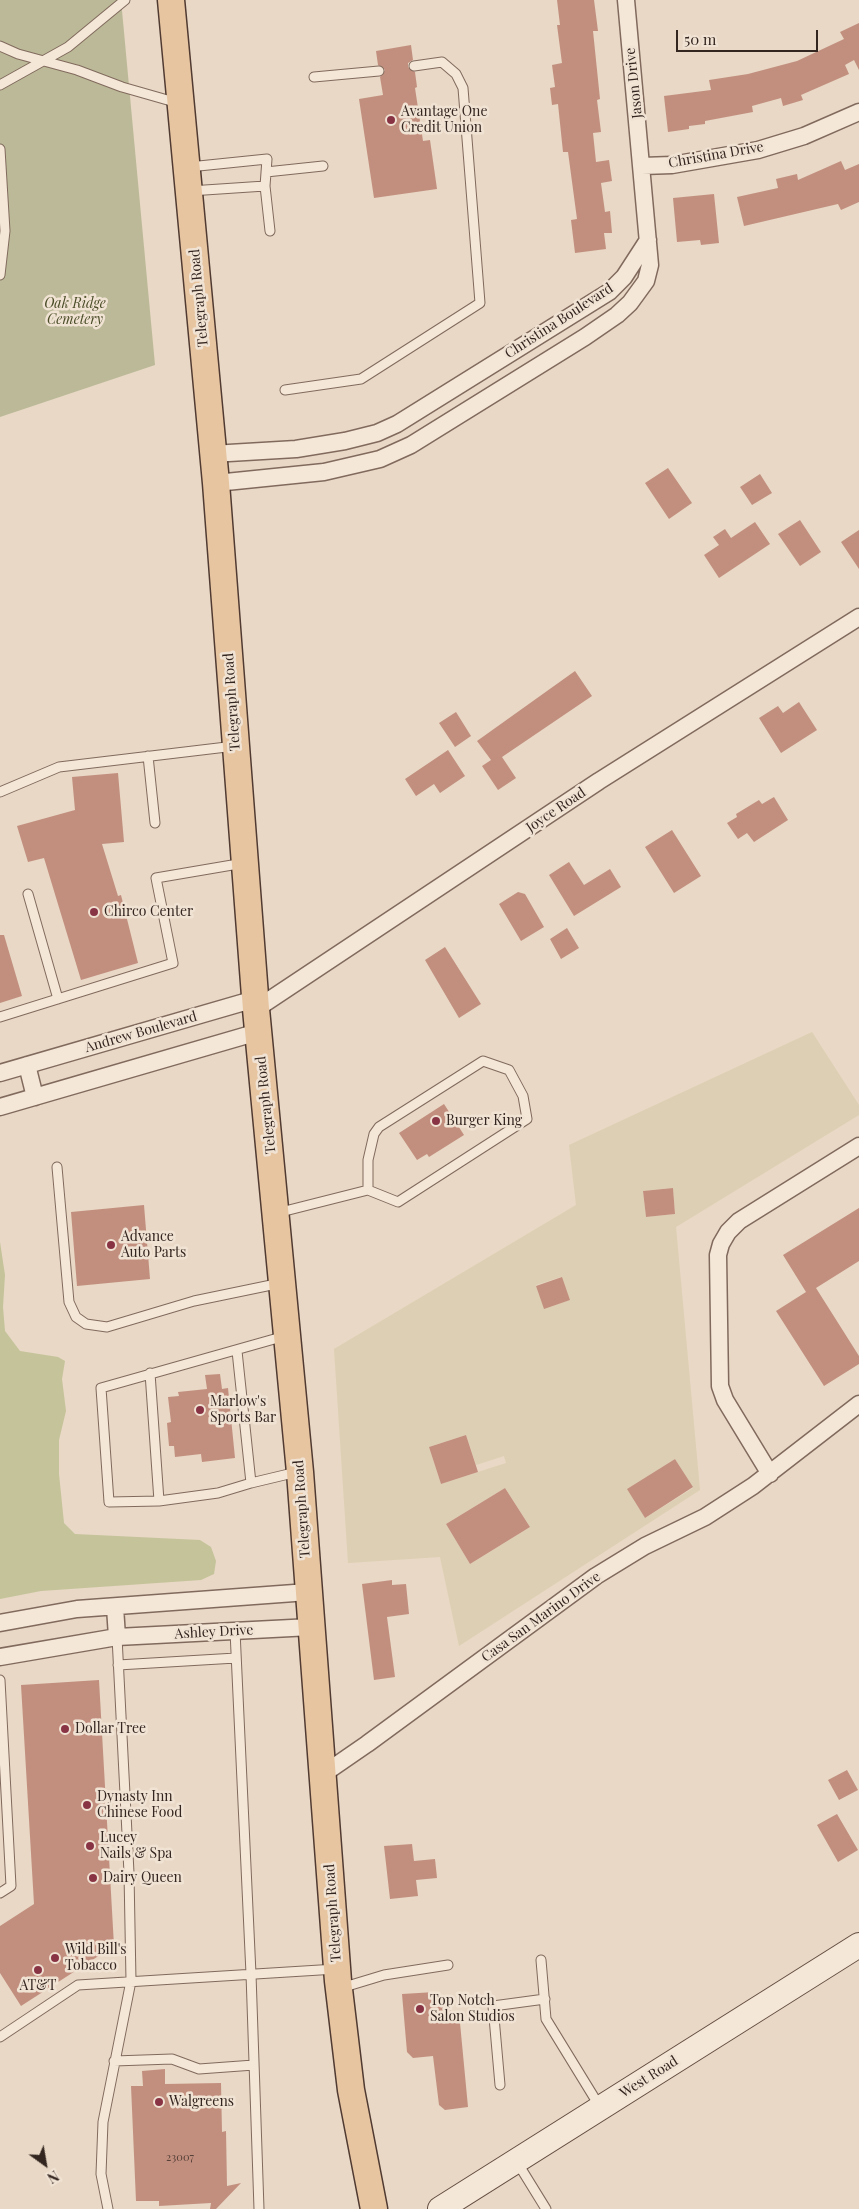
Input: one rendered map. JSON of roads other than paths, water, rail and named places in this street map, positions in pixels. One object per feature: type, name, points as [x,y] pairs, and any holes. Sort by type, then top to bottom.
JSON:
[{"type":"main road","name":"Telegraph Road","points":[[171,0],[216,483],[257,1013],[300,1472],[338,1979],[350,2090],[374,2209]]},
{"type":"street","name":"Jason Drive","points":[[626,0],[642,166]]},
{"type":"street","name":"Christina Drive","points":[[642,166],[672,165],[758,150],[804,136],[859,112]]},
{"type":"street","points":[[642,166],[648,240]]},
{"type":"street","name":"Christina Boulevard","points":[[212,454],[296,449],[345,441],[377,433],[396,424],[609,292],[624,276],[648,240]]},
{"type":"street","name":"Christina Boulevard","points":[[216,483],[351,467],[380,459],[412,445],[609,321],[630,303],[646,280],[650,265],[648,240]]},
{"type":"street","points":[[517,350],[530,370]]},
{"type":"street","points":[[345,441],[351,467]]},
{"type":"street","name":"Joyce Road","points":[[257,1013],[599,781],[859,617]]},
{"type":"street","points":[[0,1107],[35,1096],[257,1013]]},
{"type":"street","name":"Andrew Boulevard","points":[[0,1073],[27,1065],[257,1013]]},
{"type":"street","points":[[27,1065],[35,1096]]},
{"type":"street","points":[[770,1474],[725,1400],[720,1386],[718,1255],[721,1244],[728,1232],[739,1221],[859,1146]]},
{"type":"street","name":"Casa San Marino Drive","points":[[322,1774],[375,1738],[596,1576],[645,1546],[705,1517],[770,1474],[858,1409]]},
{"type":"street","points":[[0,1623],[77,1609],[308,1592]]},
{"type":"street","points":[[115,1607],[117,1637]]},
{"type":"street","name":"Ashley Drive","points":[[0,1656],[117,1637],[311,1627]]},
{"type":"street","name":"West Road","points":[[440,2209],[859,1945]]},
{"type":"lane","points":[[0,85],[68,47],[125,0]]},
{"type":"lane","points":[[0,46],[18,54],[44,60],[181,104]]},
{"type":"lane","points":[[285,390],[360,379],[480,302],[463,88],[456,74],[442,62],[414,66]]},
{"type":"lane","points":[[314,77],[379,71]]},
{"type":"lane","points":[[0,149],[5,231],[0,275]]},
{"type":"lane","points":[[188,179],[267,159],[265,186],[270,231]]},
{"type":"lane","points":[[266,172],[323,166]]},
{"type":"lane","points":[[188,179],[265,186]]},
{"type":"lane","points":[[0,792],[59,767],[235,746]]},
{"type":"lane","points":[[148,756],[155,823]]},
{"type":"lane","points":[[0,1017],[174,963],[156,878],[244,863]]},
{"type":"lane","points":[[28,894],[58,999]]},
{"type":"lane","points":[[277,1213],[368,1190],[398,1202],[527,1119],[523,1096],[509,1070],[483,1061],[379,1126],[374,1134],[368,1160],[368,1190]]},
{"type":"lane","points":[[57,1168],[69,1302],[76,1316],[86,1324],[107,1327],[194,1301],[283,1282]]},
{"type":"lane","points":[[288,1335],[101,1388],[108,1502],[159,1501],[218,1493],[251,1482],[300,1472]]},
{"type":"lane","points":[[238,1350],[251,1482]]},
{"type":"lane","points":[[150,1373],[159,1501]]},
{"type":"lane","points":[[235,1631],[251,1974],[259,2209]]},
{"type":"lane","points":[[108,2209],[101,2174],[100,2147],[102,2122],[131,1981],[129,1874],[117,1637]]},
{"type":"lane","points":[[118,1665],[236,1658]]},
{"type":"lane","points":[[0,1680],[11,1886],[0,1893]]},
{"type":"lane","points":[[541,1960],[546,2019],[601,2107]]},
{"type":"lane","points":[[0,2037],[78,1985],[251,1974],[338,1979],[384,1975],[448,1965]]},
{"type":"lane","points":[[500,2086],[493,2006],[545,1999]]},
{"type":"lane","points":[[114,2061],[172,2060],[199,2069],[254,2065]]},
{"type":"lane","points":[[516,2161],[546,2209]]},
{"type":"place","name":"Avantage One Credit Union","points":[[391,120]]},
{"type":"place","name":"Chirco Center","points":[[94,912]]},
{"type":"place","name":"Burger King","points":[[436,1121]]},
{"type":"place","name":"Advance Auto Parts","points":[[111,1245]]},
{"type":"place","name":"Marlow's Sports Bar","points":[[200,1410]]},
{"type":"place","name":"Dollar Tree","points":[[65,1729]]},
{"type":"place","name":"Dynasty Inn Chinese Food","points":[[87,1805]]},
{"type":"place","name":"Lucey Nails & Spa","points":[[90,1846]]},
{"type":"place","name":"Dairy Queen","points":[[93,1878]]},
{"type":"place","name":"Wild Bill's Tobacco","points":[[55,1958]]},
{"type":"place","name":"AT&T","points":[[38,1970]]},
{"type":"place","name":"Top Notch Salon Studios","points":[[420,2009]]},
{"type":"place","name":"Walgreens","points":[[159,2102]]},
{"type":"park label","name":"Oak Ridge Cemetery","points":[[75,312]]}]
